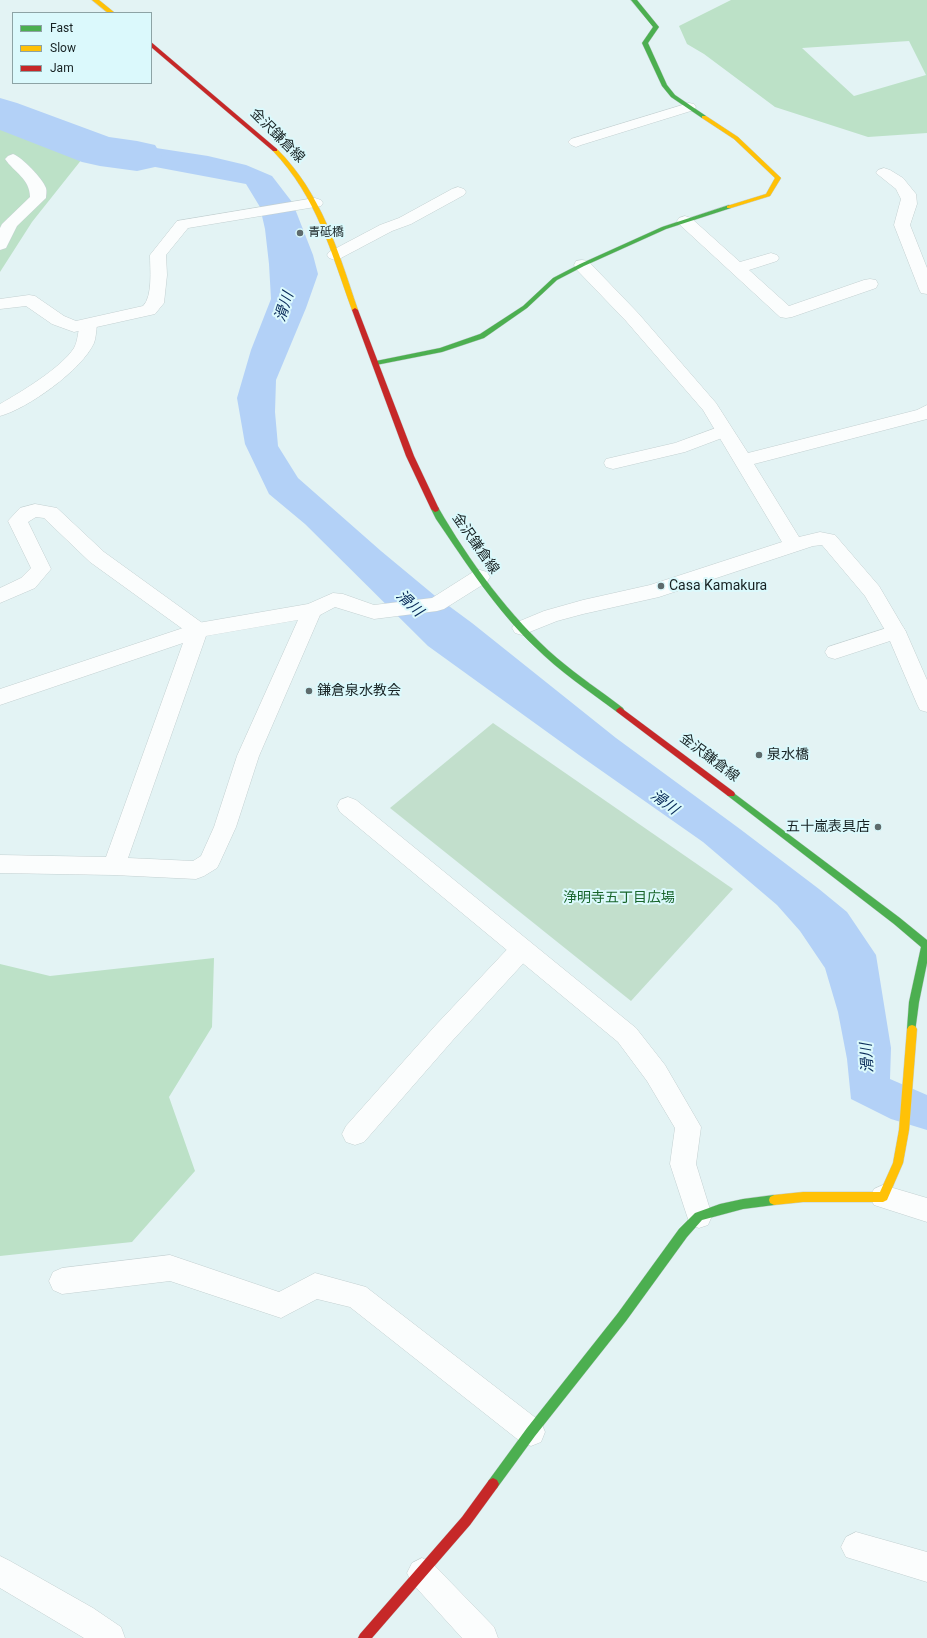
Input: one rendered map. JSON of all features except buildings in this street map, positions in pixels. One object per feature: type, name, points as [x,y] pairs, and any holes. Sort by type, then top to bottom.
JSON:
[{"type":"street","points":[[95,0],[111,12]]},
{"type":"street","points":[[376,363],[442,350],[482,336],[525,308],[555,279],[582,265],[664,228],[768,195],[778,178],[736,138],[673,96],[664,85],[645,42],[656,27],[634,0]]},
{"type":"street","name":"金沢鎌倉線","points":[[152,45],[277,152],[298,176],[315,203],[410,456],[438,517],[480,577],[522,628],[554,660],[704,772],[927,945]]},
{"type":"street","points":[[576,142],[689,107]]},
{"type":"street","points":[[0,245],[10,224],[38,198],[38,188],[24,169],[13,159]]},
{"type":"street","points":[[884,173],[900,184],[908,196],[909,203],[902,225],[927,289]]},
{"type":"street","points":[[334,255],[386,228],[405,221],[458,192]]},
{"type":"street","points":[[0,304],[29,300],[58,320],[74,327],[149,310],[156,303],[159,275],[158,255],[183,224],[315,203]]},
{"type":"street","points":[[686,221],[786,312],[870,284]]},
{"type":"street","points":[[738,268],[771,258]]},
{"type":"street","points":[[582,265],[632,317],[710,408],[794,545]]},
{"type":"street","points":[[0,410],[7,408],[45,383],[79,354],[86,343],[88,325]]},
{"type":"street","points":[[742,461],[923,414],[927,411]]},
{"type":"street","points":[[613,463],[679,448],[724,431]]},
{"type":"street","points":[[0,596],[28,583],[41,569],[18,521],[27,513],[35,510],[50,513],[97,557],[198,630]]},
{"type":"street","points":[[522,628],[551,616],[583,607],[652,592],[794,545],[822,538],[828,540],[872,591],[896,632],[927,704]]},
{"type":"street","points":[[0,697],[198,630],[312,610],[333,600],[343,601],[353,606],[374,612],[437,604],[480,577]]},
{"type":"street","points":[[0,864],[114,866],[196,870],[209,862],[225,827],[248,756],[312,610]]},
{"type":"street","points":[[114,866],[198,630]]},
{"type":"street","points":[[835,652],[896,632]]},
{"type":"street","points":[[348,806],[627,1035],[656,1073],[688,1127],[683,1164],[699,1216]]},
{"type":"street","points":[[883,1197],[898,1163],[904,1130],[914,1002],[927,945]]},
{"type":"street","points":[[355,1134],[444,1033],[522,949]]},
{"type":"street","points":[[364,1638],[466,1521],[531,1432],[622,1317],[682,1233],[699,1216],[720,1209],[743,1204],[803,1197],[883,1197],[927,1210]]},
{"type":"street","points":[[62,1280],[170,1268],[281,1305],[315,1286],[357,1296],[531,1432]]},
{"type":"street","points":[[856,1548],[927,1567]]},
{"type":"street","points":[[0,1571],[82,1619],[110,1638]]},
{"type":"street","points":[[422,1573],[483,1638]]},
{"type":"green space","points":[[731,0],[927,0],[927,133],[868,137],[775,107],[704,54],[687,44],[679,26]],"holes":[[[909,41],[926,75],[854,96],[802,48]]]},
{"type":"green space","points":[[0,115],[38,126],[86,154],[32,222],[0,272]]},
{"type":"green space","name":"浄明寺五丁目広場","points":[[493,723],[733,889],[631,1001],[390,808]]},
{"type":"green space","points":[[214,958],[212,1027],[169,1097],[195,1171],[132,1242],[0,1256],[0,964],[50,976]]},
{"type":"water","points":[[0,106],[42,119],[85,140],[156,148],[208,156],[246,165],[272,176],[292,202],[313,255],[318,274],[306,308],[276,380],[275,412],[278,446],[298,478],[381,551],[434,595],[472,623],[616,738],[740,829],[847,912],[876,955],[891,1048],[890,1079],[927,1095],[927,1130],[891,1119],[851,1099],[847,1059],[838,1012],[825,968],[800,931],[777,905],[703,842],[428,646],[305,524],[269,494],[245,444],[237,398],[251,350],[271,299],[265,229],[260,207],[246,184],[86,154],[38,126],[0,115]]},
{"type":"waterway","name":"滑川","points":[[0,113],[100,151],[137,156]]},
{"type":"traffic: fast","points":[[634,0],[656,27],[645,43],[664,85],[673,96],[704,117]]},
{"type":"traffic: fast","points":[[376,363],[442,350],[482,336],[525,307],[555,279],[582,265],[664,228],[729,207]]},
{"type":"traffic: fast","points":[[435,509],[478,574],[521,628],[554,660],[620,710]]},
{"type":"traffic: fast","points":[[731,794],[897,921],[927,946]]},
{"type":"traffic: fast","points":[[912,1029],[914,1002],[926,945]]},
{"type":"traffic: fast","points":[[493,1484],[531,1432],[622,1317],[683,1233],[699,1216],[720,1209],[743,1204],[774,1200]]},
{"type":"traffic: slow","points":[[95,0],[111,12]]},
{"type":"traffic: slow","points":[[704,117],[736,138],[778,178],[768,195],[729,207]]},
{"type":"traffic: slow","points":[[275,150],[290,165],[303,183],[314,203],[333,246],[355,310]]},
{"type":"traffic: slow","points":[[774,1200],[803,1197],[883,1197],[898,1163],[904,1130],[912,1029]]},
{"type":"traffic: jam","points":[[152,45],[275,150]]},
{"type":"traffic: jam","points":[[355,310],[410,456],[435,509]]},
{"type":"traffic: jam","points":[[620,710],[731,794]]},
{"type":"traffic: jam","points":[[364,1638],[466,1521],[493,1484]]},
{"type":"place","name":"青砥橋","points":[[300,233]]},
{"type":"place","name":"Casa Kamakura","points":[[661,586]]},
{"type":"place","name":"鎌倉泉水教会","points":[[309,691]]},
{"type":"place","name":"泉水橋","points":[[759,755]]},
{"type":"place","name":"五十嵐表具店","points":[[878,827]]}]
